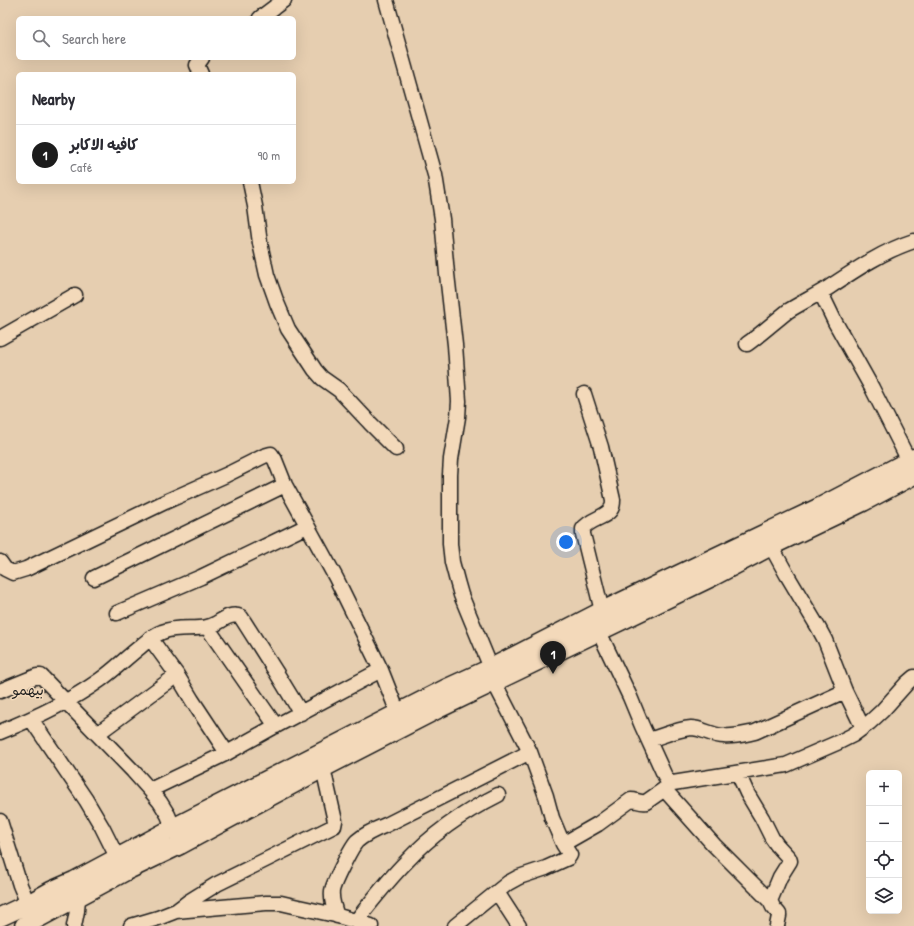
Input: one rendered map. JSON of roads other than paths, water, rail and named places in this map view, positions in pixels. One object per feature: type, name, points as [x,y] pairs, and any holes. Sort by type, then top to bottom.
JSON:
[{"type":"main road","points":[[0,917],[74,881],[173,828],[445,689],[493,675],[599,632],[712,577],[771,546],[864,502],[912,465]]},
{"type":"main road","points":[[24,926],[126,871],[438,709],[602,611],[912,465]]},
{"type":"street","points":[[263,16],[284,0]]},
{"type":"street","points":[[386,0],[435,175],[443,227],[459,401],[450,475],[450,544],[452,562],[461,595],[493,675],[530,752],[546,796],[552,818],[570,856],[546,868],[519,877],[508,883],[455,926]]},
{"type":"street","points":[[200,72],[197,65],[201,60]]},
{"type":"street","points":[[250,184],[267,275],[277,303],[296,343],[322,378],[339,390],[396,449]]},
{"type":"street","points":[[747,344],[787,312],[864,264],[891,250],[914,241]]},
{"type":"street","points":[[821,292],[835,322],[872,388],[912,465]]},
{"type":"street","points":[[0,338],[75,295]]},
{"type":"street","points":[[584,394],[601,447],[613,500],[612,507],[607,513],[588,522],[583,529],[602,611]]},
{"type":"street","points":[[0,562],[5,569],[13,573],[26,570],[165,502],[226,475],[258,458],[269,454],[272,455],[276,460],[286,485],[307,526],[336,578],[381,670],[398,713]]},
{"type":"street","points":[[94,578],[286,485]]},
{"type":"street","points":[[117,613],[201,577],[307,526]]},
{"type":"street","points":[[771,546],[825,640],[845,691],[863,728]]},
{"type":"street","points":[[0,732],[66,702],[100,680],[150,638],[163,631],[207,627],[214,625],[222,619],[232,615],[237,615],[240,617],[301,713]]},
{"type":"street","points":[[207,627],[276,726]]},
{"type":"street","points":[[599,632],[649,740],[666,787],[714,845],[770,900],[772,907],[779,914],[776,926]]},
{"type":"street","points":[[150,638],[177,675],[227,753]]},
{"type":"street","points":[[150,790],[227,753],[381,670]]},
{"type":"street","points":[[97,734],[177,675]]},
{"type":"street","points":[[0,691],[39,676],[43,678],[133,771],[160,802],[168,815],[180,844]]},
{"type":"street","points":[[563,844],[598,824],[631,800],[642,803],[646,802],[666,787],[677,782],[786,765],[846,738],[863,728],[882,711],[914,677]]},
{"type":"street","points":[[649,740],[682,729],[691,728],[724,736],[755,732],[845,691]]},
{"type":"street","points":[[31,719],[86,800],[117,857]]},
{"type":"street","points":[[337,916],[331,893],[334,884],[356,842],[376,829],[530,752]]},
{"type":"street","points":[[131,926],[160,922],[217,884],[333,827],[335,821],[323,768]]},
{"type":"street","points":[[738,773],[747,793],[772,838],[790,861],[770,900]]},
{"type":"street","points":[[356,921],[406,861],[426,842],[449,824],[498,795]]},
{"type":"street","points":[[0,821],[20,885],[28,904]]},
{"type":"street","points":[[497,892],[519,926]]},
{"type":"street","points":[[74,926],[78,898]]},
{"type":"street","points":[[176,911],[266,903],[281,904],[337,916],[371,926]]},
{"type":"place","name":"كافيه الاكابر","points":[[553,674]]},
{"type":"district","name":"بيهمو","points":[[28,690]]}]
